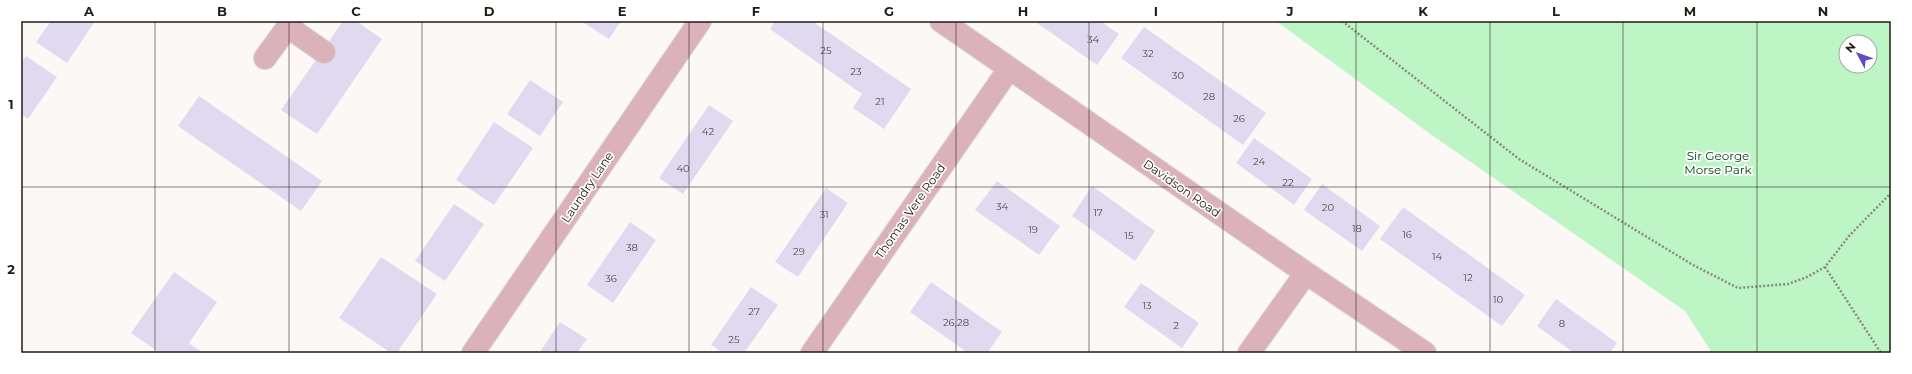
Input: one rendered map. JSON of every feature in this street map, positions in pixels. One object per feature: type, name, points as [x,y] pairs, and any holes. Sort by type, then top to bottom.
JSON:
[{"type":"street","name":"Laundry Lane","points":[[473,353],[700,21]]},
{"type":"street","name":"Davidson Road","points":[[940,21],[1306,273],[1425,353]]},
{"type":"street","points":[[265,58],[290,24],[324,52]]},
{"type":"street","name":"Thomas Vere Road","points":[[812,353],[1009,68]]},
{"type":"street","points":[[1250,353],[1306,273]]},
{"type":"path","points":[[1342,21],[1519,159],[1693,266],[1738,288],[1788,284],[1807,277],[1825,267],[1849,236],[1891,193]]},
{"type":"path","points":[[1825,267],[1881,353]]},
{"type":"green space","name":"Sir George Morse Park","points":[[1276,21],[1891,21],[1891,353],[1712,353],[1685,311],[1429,133]]},
{"type":"building","points":[[51,21],[95,21],[67,63],[36,42]]},
{"type":"building","points":[[343,21],[356,21],[382,39],[317,134],[281,110]]},
{"type":"building","points":[[581,21],[621,21],[609,39]]},
{"type":"building","points":[[775,21],[812,21],[911,89],[884,129],[853,108],[862,94],[770,29]]},
{"type":"building","points":[[1034,21],[1100,21],[1119,34],[1097,65]]},
{"type":"building","points":[[1144,27],[1266,113],[1243,145],[1121,58]]},
{"type":"building","points":[[26,56],[57,77],[28,119],[21,114],[21,63]]},
{"type":"building","points":[[530,80],[563,102],[540,136],[507,114]]},
{"type":"building","points":[[199,96],[322,181],[301,211],[178,126]]},
{"type":"building","points":[[709,105],[733,121],[683,194],[659,178]]},
{"type":"building","points":[[494,122],[533,148],[494,205],[456,180]]},
{"type":"building","points":[[1254,138],[1312,179],[1294,205],[1236,163]]},
{"type":"building","points":[[997,181],[1060,226],[1039,255],[975,210]]},
{"type":"building","points":[[1322,184],[1380,226],[1362,251],[1304,210]]},
{"type":"building","points":[[1092,186],[1155,231],[1135,261],[1072,216]]},
{"type":"building","points":[[826,188],[848,203],[798,277],[775,262]]},
{"type":"building","points":[[454,204],[484,224],[445,281],[415,261]]},
{"type":"building","points":[[1403,207],[1525,295],[1502,326],[1380,239]]},
{"type":"building","points":[[630,222],[656,240],[613,303],[587,285]]},
{"type":"building","points":[[381,257],[437,294],[397,353],[391,353],[339,318]]},
{"type":"building","points":[[174,272],[217,302],[189,343],[203,353],[160,353],[131,333]]},
{"type":"building","points":[[931,282],[1002,332],[987,353],[968,353],[910,312]]},
{"type":"building","points":[[1141,283],[1199,323],[1182,348],[1124,307]]},
{"type":"building","points":[[751,287],[778,305],[744,353],[723,353],[711,345]]},
{"type":"building","points":[[1556,299],[1617,343],[1610,353],[1574,353],[1537,326]]},
{"type":"building","points":[[560,322],[587,339],[577,353],[539,353]]}]
